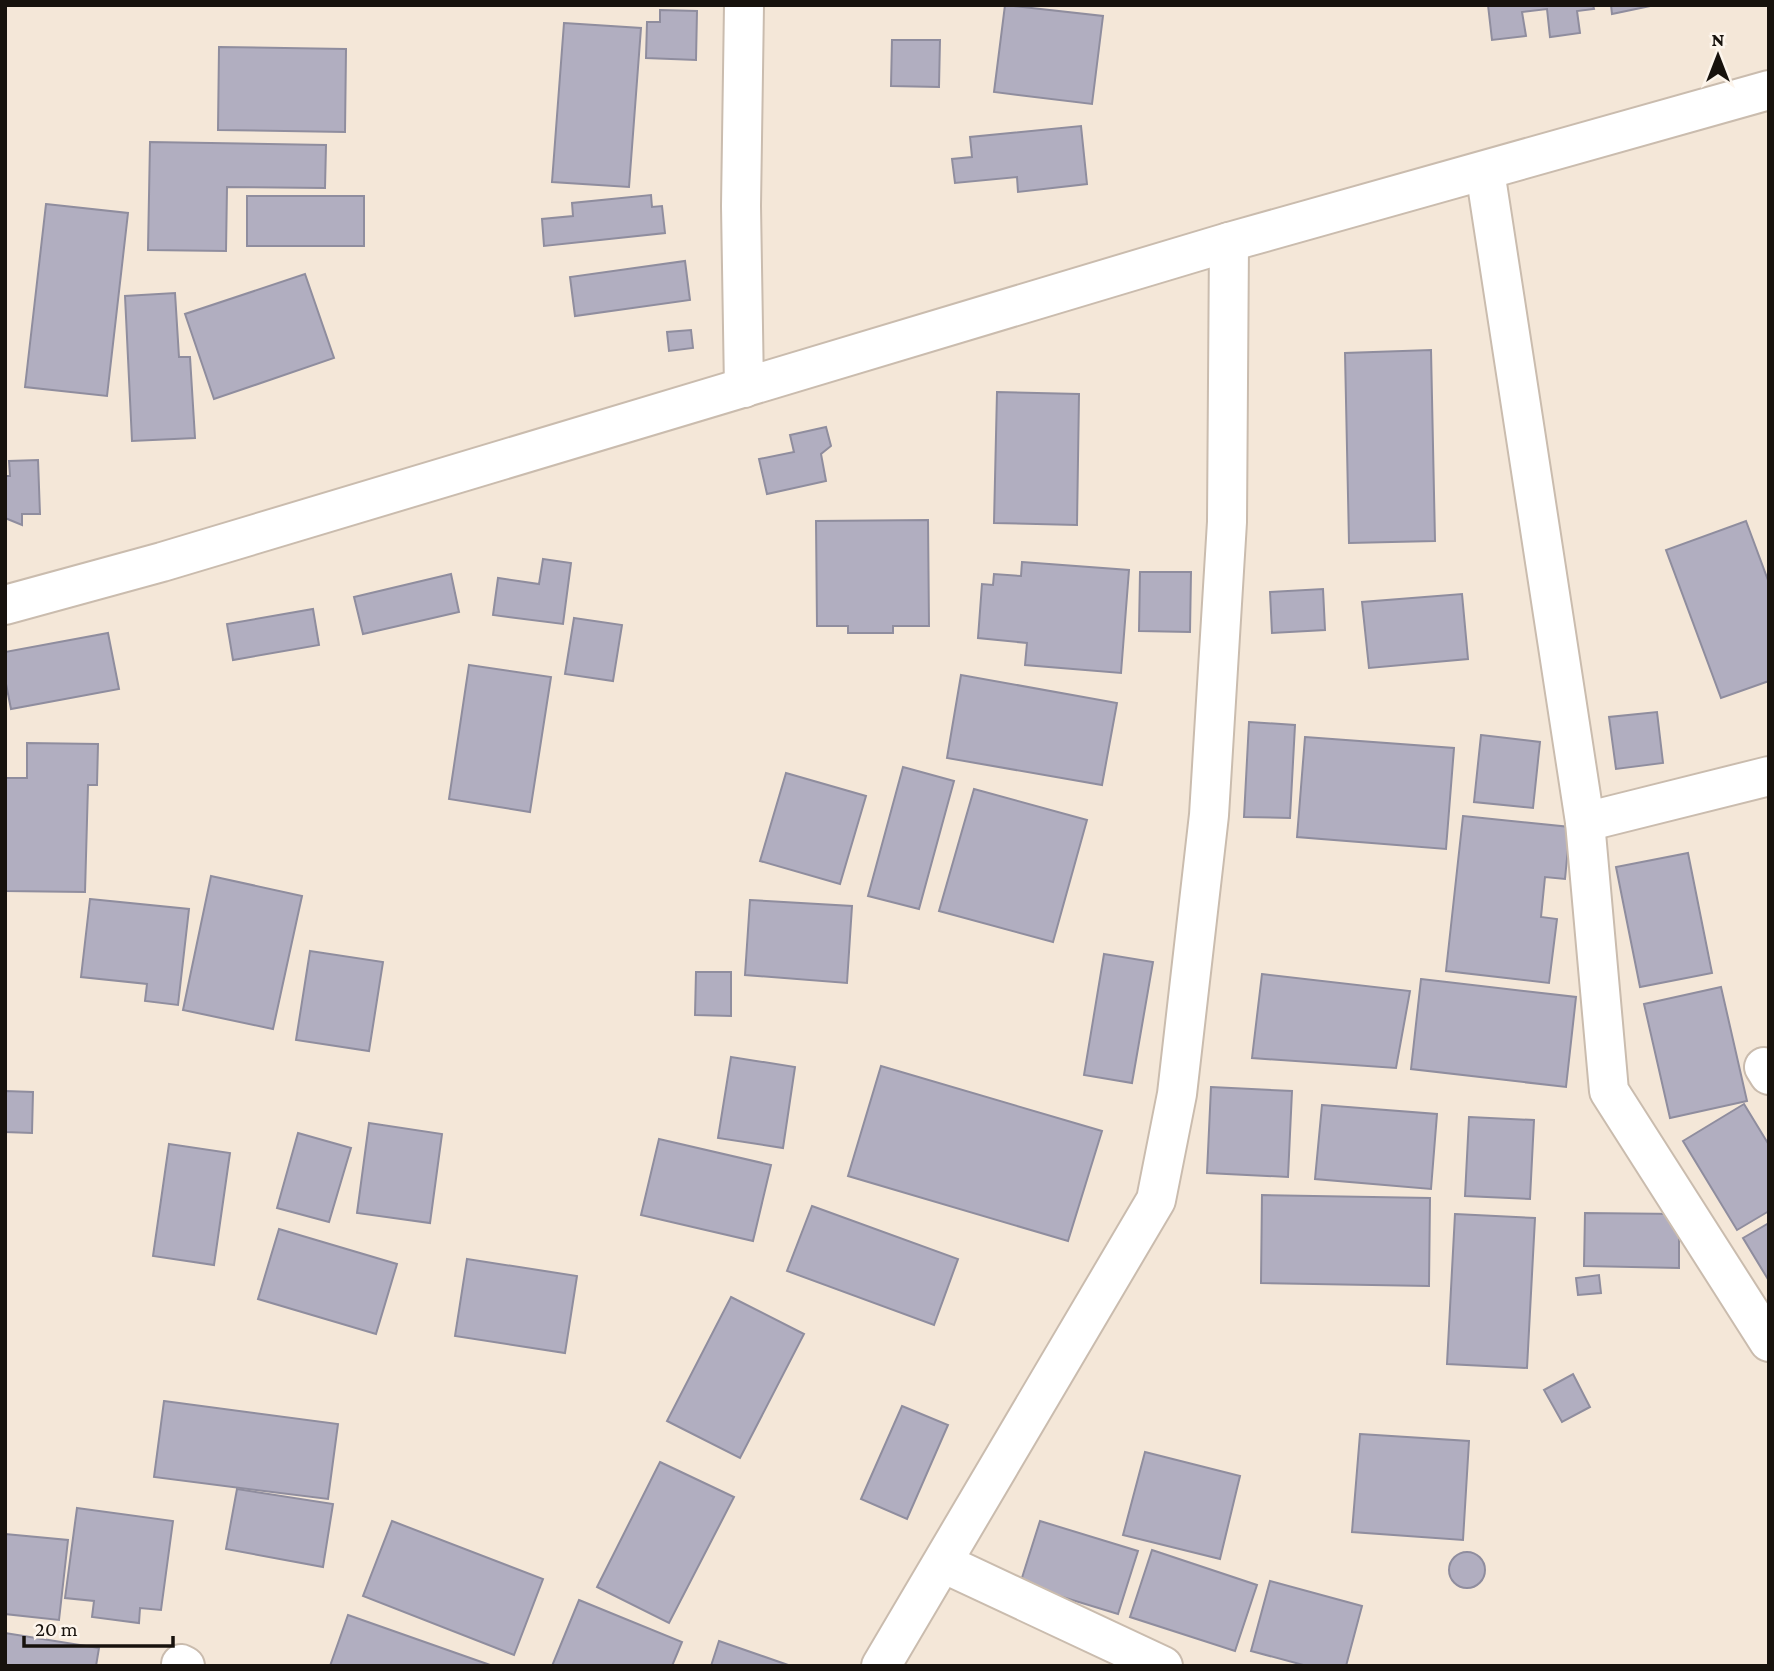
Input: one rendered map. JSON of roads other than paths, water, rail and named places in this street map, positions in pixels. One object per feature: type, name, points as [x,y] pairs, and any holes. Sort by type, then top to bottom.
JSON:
[{"type":"street","points":[[744,5],[741,206],[744,388]]},
{"type":"street","points":[[5,605],[174,558],[1229,242],[1769,90]]},
{"type":"street","points":[[1485,171],[1585,822],[1609,1091],[1769,1342]]},
{"type":"street","points":[[881,1666],[1156,1200],[1177,1094],[1209,815],[1227,522],[1229,242]]},
{"type":"street","points":[[1585,822],[1769,776]]},
{"type":"street","points":[[943,1563],[1163,1666]]}]
